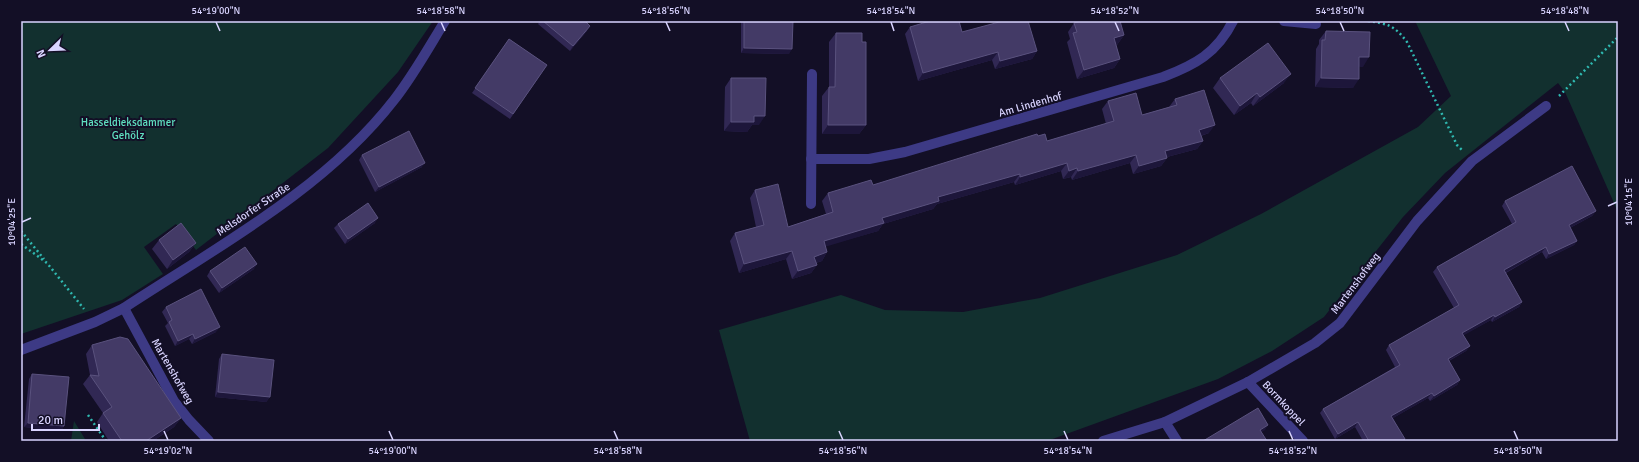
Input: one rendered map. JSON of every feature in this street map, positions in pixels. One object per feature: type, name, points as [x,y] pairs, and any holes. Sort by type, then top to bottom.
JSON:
[{"type":"street","name":"Melsdorfer Straße","points":[[21,350],[94,322],[124,308],[301,191],[338,158],[394,100],[445,21]]},
{"type":"street","name":"Am Lindenhof","points":[[811,158],[869,159],[905,152],[1163,77],[1182,70],[1211,53],[1221,41],[1233,21]]},
{"type":"street","points":[[1284,21],[1316,24]]},
{"type":"street","points":[[811,204],[812,74]]},
{"type":"street","name":"Martenshofweg","points":[[1103,441],[1165,422],[1248,382],[1315,343],[1340,323],[1417,221],[1472,161],[1546,106]]},
{"type":"street","name":"Martenshofweg","points":[[124,308],[174,400],[189,420],[210,441]]},
{"type":"street","name":"Bormkoppel","points":[[1248,382],[1303,441]]},
{"type":"street","points":[[1165,422],[1177,441]]},
{"type":"path","points":[[1368,21],[1389,24],[1399,31],[1407,42],[1457,145],[1472,161]]},
{"type":"path","points":[[1546,106],[1565,92],[1618,36]]},
{"type":"path","points":[[21,231],[94,322]]},
{"type":"path","points":[[21,244],[47,263]]},
{"type":"path","points":[[88,415],[106,441]]},
{"type":"green space","name":"Hasseldieksdammer Gehölz","points":[[21,21],[433,21],[398,72],[328,148],[196,250],[176,224],[144,247],[163,274],[122,300],[21,334]]},
{"type":"green space","points":[[1417,21],[1618,21],[1618,212],[1565,92],[1558,83],[1445,173],[1403,217],[1324,317],[1272,351],[1218,379],[1047,441],[750,441],[719,330],[841,295],[885,310],[963,312],[1040,298],[1177,255],[1261,214],[1418,127],[1451,96],[1416,23]]},
{"type":"green space","points":[[74,421],[85,439],[82,441],[71,441]]},
{"type":"building","points":[[543,21],[585,21],[590,26],[573,46]]},
{"type":"building","points":[[744,21],[793,21],[792,49],[744,48]]},
{"type":"building","points":[[930,21],[959,21],[962,32],[1003,21],[1028,21],[1037,51],[1000,61],[998,52],[923,73],[910,27]]},
{"type":"building","points":[[1081,21],[1120,21],[1124,35],[1114,38],[1120,59],[1084,70],[1073,33],[1077,32],[1074,23]]},
{"type":"building","points":[[1326,31],[1370,32],[1369,57],[1359,57],[1359,79],[1321,78],[1322,40],[1325,40]]},
{"type":"building","points":[[836,33],[862,33],[862,42],[866,42],[866,125],[828,125],[829,87],[835,87]]},
{"type":"building","points":[[509,39],[547,65],[513,114],[475,88]]},
{"type":"building","points":[[1268,43],[1291,74],[1260,97],[1257,93],[1240,106],[1220,78]]},
{"type":"building","points":[[731,78],[766,78],[765,116],[754,116],[754,122],[731,122]]},
{"type":"building","points":[[1204,90],[1215,125],[1199,130],[1203,141],[1165,151],[1167,158],[1139,166],[1136,155],[1078,171],[1077,168],[1069,171],[1067,163],[1020,177],[1020,174],[938,197],[939,201],[882,218],[884,223],[824,241],[827,252],[814,257],[817,265],[798,271],[792,251],[744,264],[735,233],[764,225],[755,190],[778,184],[788,227],[833,212],[828,193],[871,180],[873,185],[1037,134],[1038,136],[1045,134],[1047,141],[1114,121],[1108,101],[1136,93],[1142,115],[1177,105],[1175,99]]},
{"type":"building","points":[[409,131],[425,163],[379,187],[362,155]]},
{"type":"building","points":[[1572,166],[1596,211],[1569,225],[1577,241],[1549,254],[1546,247],[1504,270],[1522,302],[1495,317],[1494,315],[1462,333],[1470,346],[1448,359],[1460,380],[1434,396],[1432,393],[1391,416],[1405,439],[1402,441],[1369,441],[1358,422],[1338,434],[1323,409],[1400,365],[1389,345],[1459,305],[1437,267],[1516,222],[1505,201]]},
{"type":"building","points":[[368,203],[378,218],[348,239],[338,224]]},
{"type":"building","points":[[181,223],[196,243],[173,260],[159,240]]},
{"type":"building","points":[[245,247],[257,264],[222,288],[210,271]]},
{"type":"building","points":[[201,289],[220,327],[195,339],[193,334],[178,341],[169,322],[172,320],[166,307]]},
{"type":"building","points":[[120,337],[128,339],[181,418],[146,441],[122,441],[103,413],[112,407],[90,375],[99,376],[92,345]]},
{"type":"building","points":[[222,354],[274,360],[270,397],[218,392]]},
{"type":"building","points":[[32,374],[69,377],[64,426],[28,423]]},
{"type":"building","points":[[1258,408],[1268,425],[1260,430],[1267,441],[1203,441]]}]
